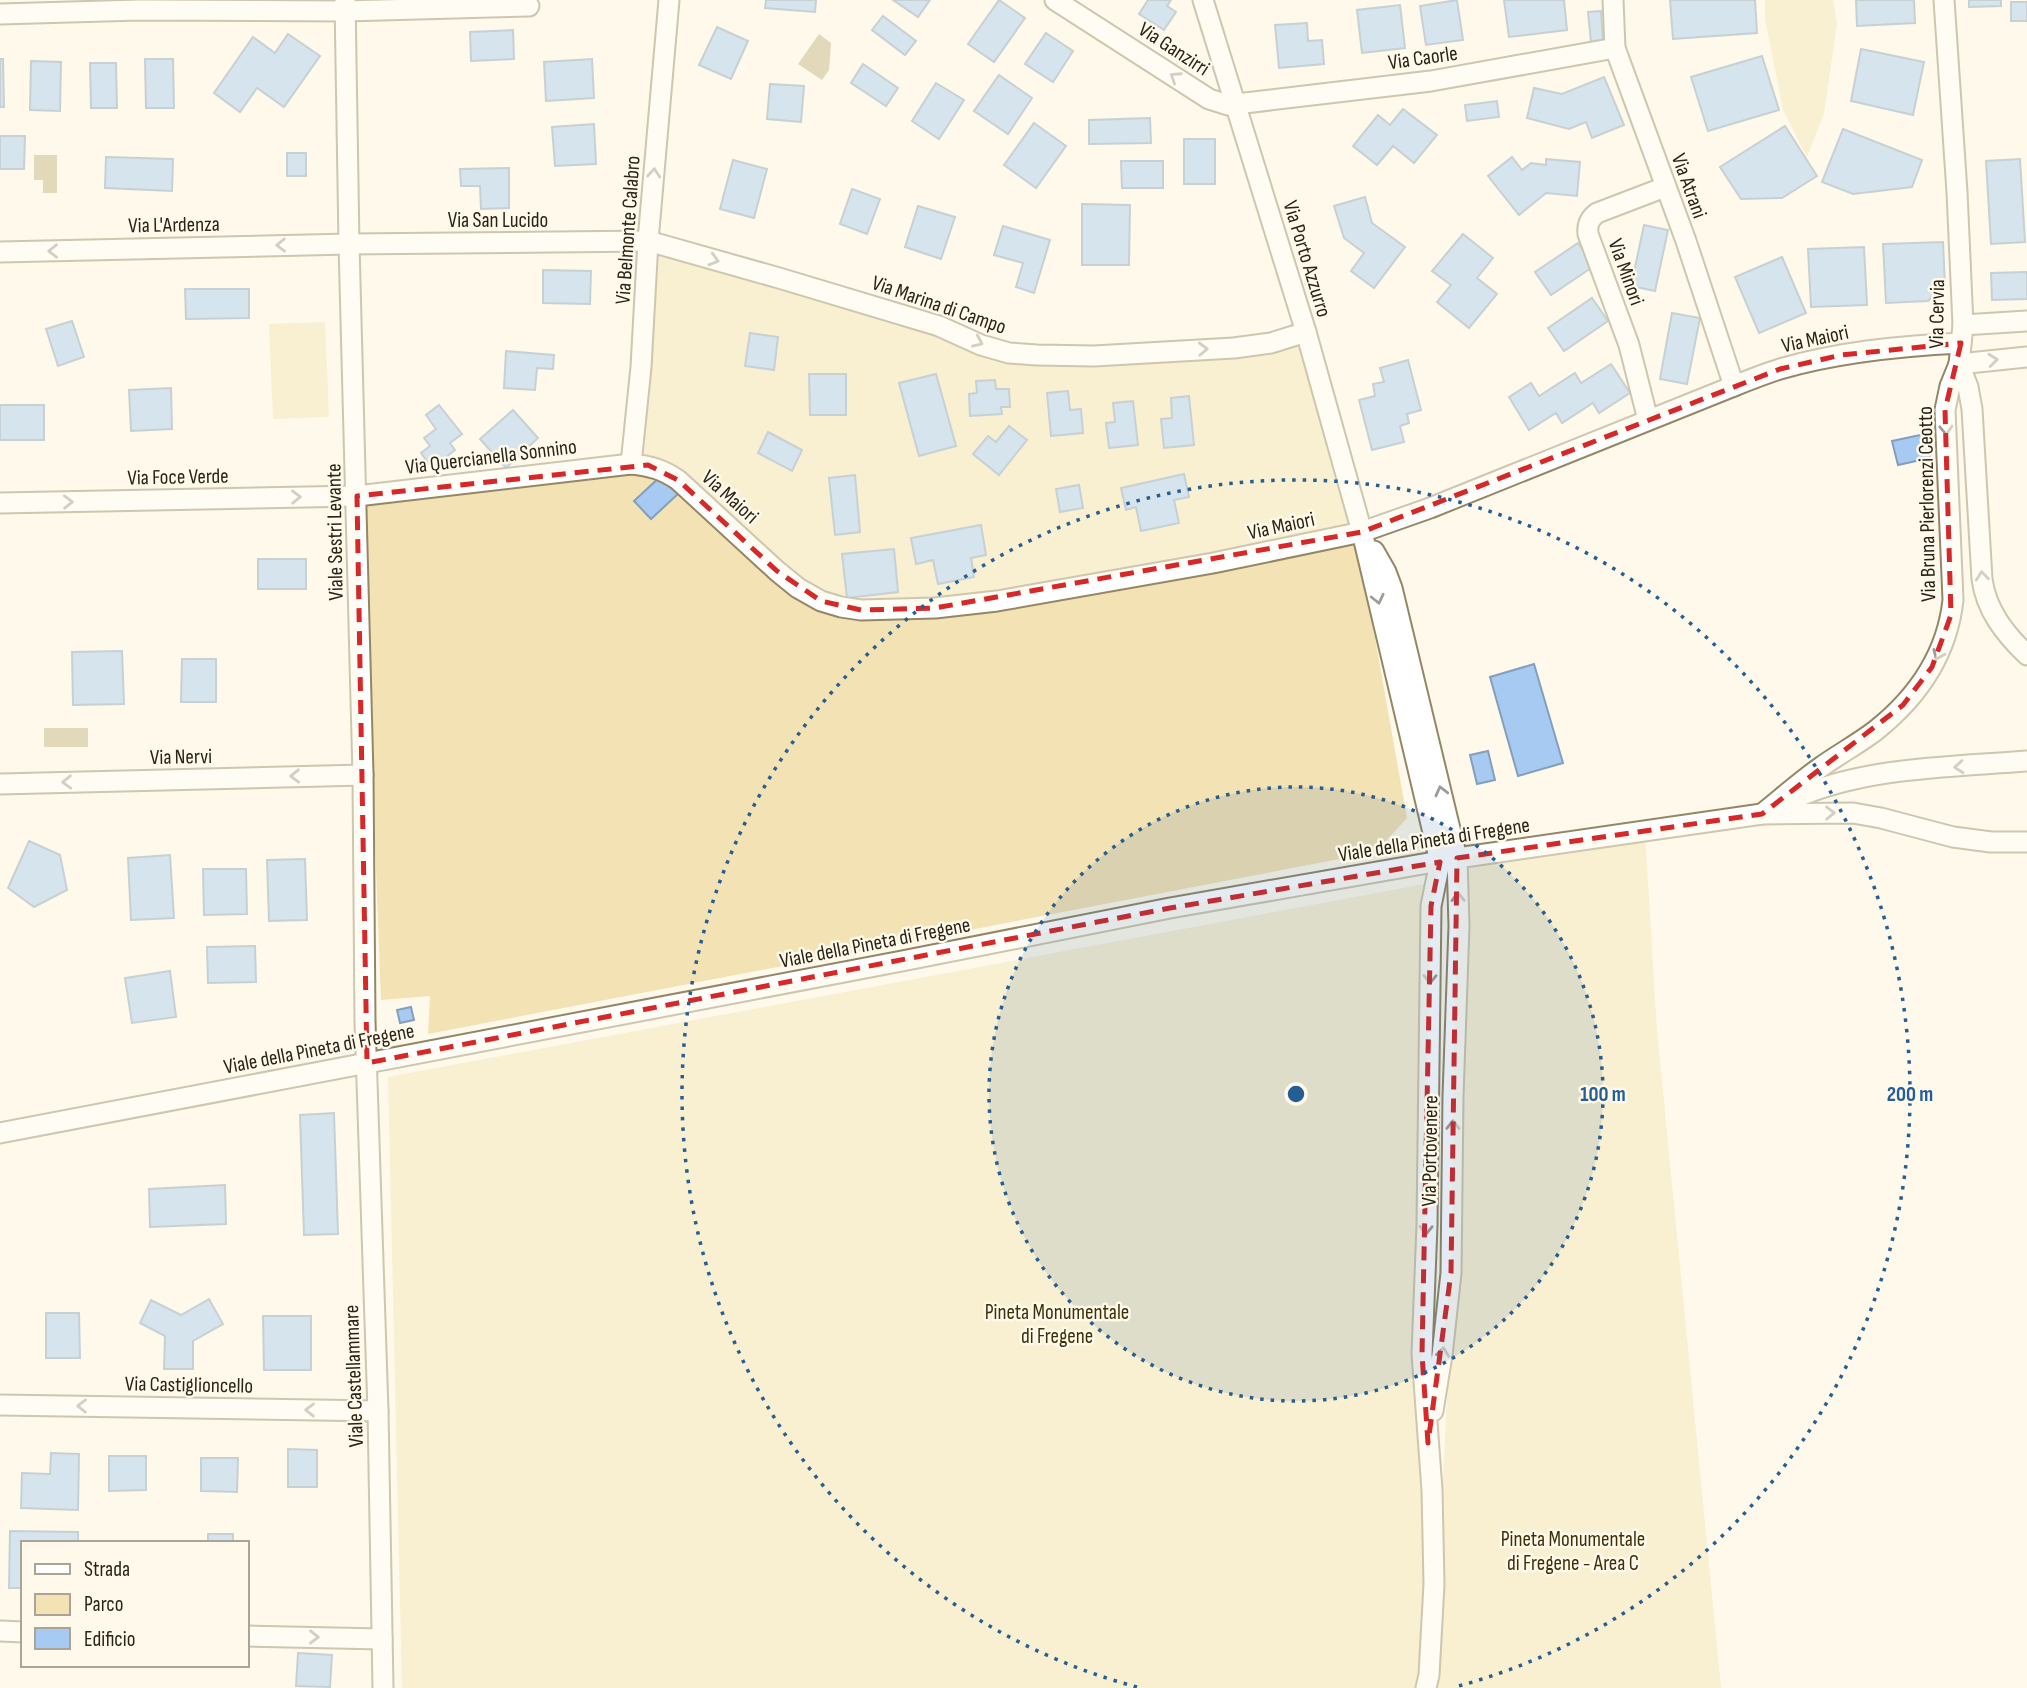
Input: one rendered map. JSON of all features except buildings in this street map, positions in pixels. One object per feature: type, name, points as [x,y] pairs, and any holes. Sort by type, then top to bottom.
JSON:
[{"type":"street","name":"Via Belmonte Calabro","points":[[631,464],[642,367],[649,241],[669,0]]},
{"type":"street","name":"Via Ganzirri","points":[[1055,0],[1209,99],[1235,105]]},
{"type":"street","name":"Via Porto Azzurro","points":[[1203,0],[1306,332],[1362,532],[1448,860]]},
{"type":"street","name":"Via Atrani","points":[[1613,0],[1615,48],[1719,336],[1734,386]]},
{"type":"street","name":"Via Cervia","points":[[1944,0],[1957,192],[1962,334],[1959,364],[1968,387],[1972,409],[1982,584],[1999,622],[2027,655]]},
{"type":"street","points":[[0,14],[345,5],[529,6]]},
{"type":"street","name":"Viale Sestri Levante","points":[[345,5],[363,775],[366,1063]]},
{"type":"street","name":"Via Caorle","points":[[1235,105],[1431,80],[1615,48]]},
{"type":"street","name":"Via Minori","points":[[1648,420],[1629,345],[1587,227],[1597,214],[1665,187]]},
{"type":"street","name":"Via San Lucido","points":[[349,244],[649,241]]},
{"type":"street","name":"Via Marina di Campo","points":[[649,241],[939,326],[981,345],[1009,353],[1094,356],[1234,348],[1271,343],[1306,332]]},
{"type":"street","name":"Via L'Ardenza","points":[[0,252],[349,244]]},
{"type":"street","name":"Via Maiori","points":[[631,464],[656,468],[677,480],[777,571],[821,601],[861,610],[911,610],[997,601],[1213,563],[1362,532],[1430,508],[1780,369],[1841,355],[1886,349],[2027,321]]},
{"type":"street","points":[[1959,364],[2027,357]]},
{"type":"street","name":"Via Bruna Pierlorenzi Ceotto","points":[[1762,814],[1819,768],[1894,714],[1924,681],[1940,653],[1953,600],[1945,410],[1950,386],[1959,364]]},
{"type":"street","name":"Via Quercianella Sonnino","points":[[357,496],[631,464]]},
{"type":"street","name":"Via Foce Verde","points":[[0,503],[357,496]]},
{"type":"street","name":"Viale della Pineta di Fregene","points":[[1762,814],[1806,793],[1841,782],[1920,770],[2027,761]]},
{"type":"street","name":"Via Nervi","points":[[0,784],[363,775]]},
{"type":"street","name":"Viale della Pineta di Fregene","points":[[0,1133],[1170,908],[1448,860],[1762,814],[1853,813],[1953,837],[1991,842],[2027,842]]},
{"type":"street","name":"Via Portovenere","points":[[1426,1688],[1434,1584],[1432,1490],[1422,1354],[1427,1225],[1431,906],[1448,860]]},
{"type":"street","name":"Via Portovenere","points":[[1428,1443],[1451,1273],[1459,926],[1448,860]]},
{"type":"street","name":"Viale Castellammare","points":[[366,1063],[378,1411],[383,1688]]},
{"type":"street","name":"Via Castiglioncello","points":[[0,1405],[378,1411]]},
{"type":"street","points":[[0,1631],[21,1632]]},
{"type":"street","points":[[248,1636],[382,1639]]},
{"type":"highlighted area","points":[[1961,343],[1945,410],[1951,615],[1932,667],[1903,705],[1762,814],[1457,858],[1451,1273],[1428,1443],[1422,1354],[1431,906],[1440,862],[1170,908],[367,1063],[357,496],[648,465],[678,480],[777,571],[821,601],[861,610],[935,608],[1362,532],[1780,369],[1841,355]]},
{"type":"green space","points":[[1765,0],[1833,0],[1837,24],[1824,113],[1807,157],[1783,110],[1765,19]]},
{"type":"green space","points":[[648,241],[1000,351],[1306,332],[1362,532],[910,610],[821,601],[694,494],[631,464]]},
{"type":"green space","points":[[325,322],[329,417],[273,419],[269,324]]},
{"type":"green space","points":[[631,466],[660,472],[777,580],[851,616],[1357,537],[1407,818],[1376,852],[428,1034],[430,996],[381,1000],[362,500]]},
{"type":"green space","name":"Pineta Monumentale di Fregene - Area C","points":[[1645,834],[1657,1030],[1721,1688],[1433,1688],[1448,1376],[1459,859]]},
{"type":"green space","name":"Pineta Monumentale di Fregene","points":[[1425,884],[1427,1550],[1419,1688],[402,1688],[388,1077]]},
{"type":"shaded area","points":[[819,34],[831,43],[829,70],[822,80],[798,64]]},
{"type":"shaded area","points":[[34,155],[57,155],[57,193],[43,193],[43,180],[34,180]]},
{"type":"shaded area","points":[[44,728],[88,728],[88,747],[44,747]]}]
